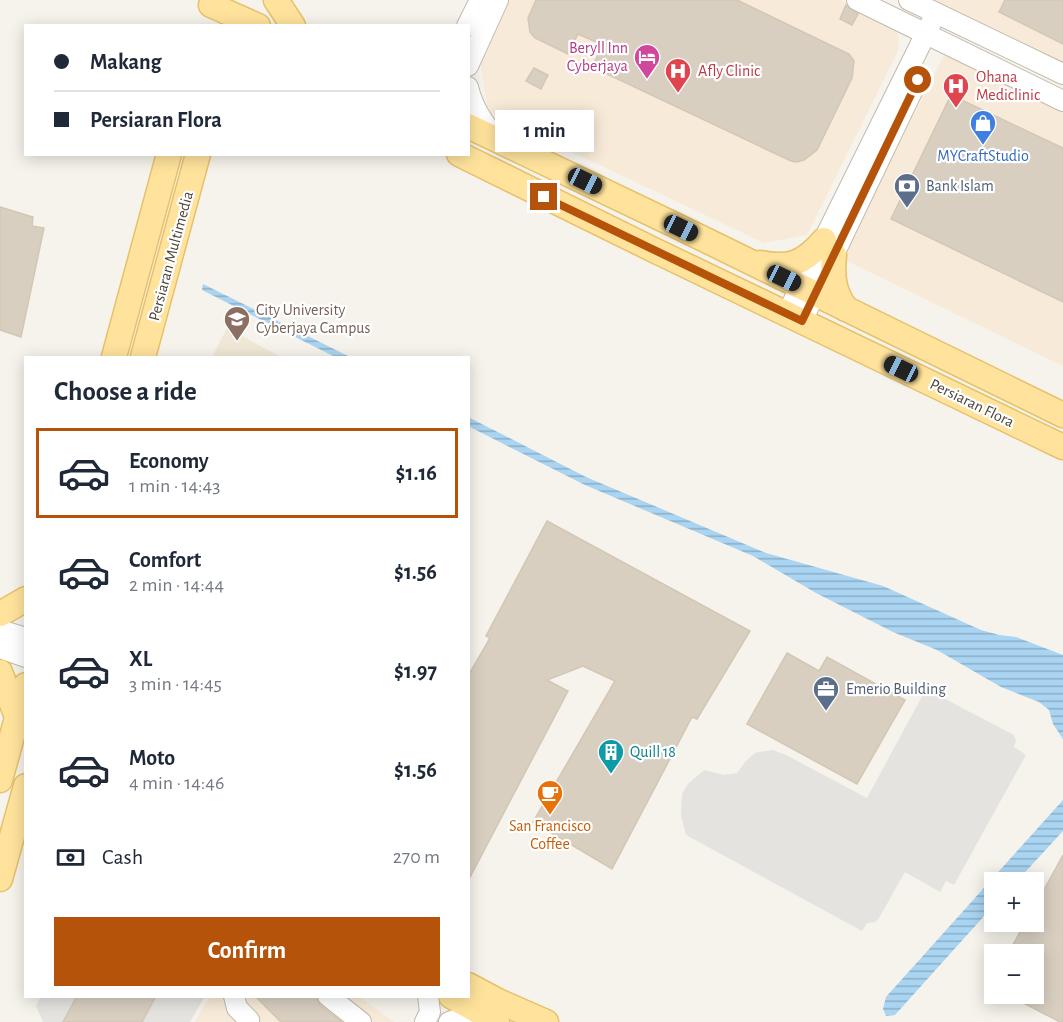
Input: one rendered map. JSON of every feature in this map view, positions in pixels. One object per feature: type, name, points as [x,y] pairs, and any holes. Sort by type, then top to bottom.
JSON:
[{"type":"main road","points":[[276,0],[292,24]]},
{"type":"main road","points":[[209,10],[244,17]]},
{"type":"main road","name":"Persiaran Flora","points":[[470,127],[1063,415]]},
{"type":"main road","name":"Persiaran Multimedia","points":[[114,356],[168,156]]},
{"type":"main road","name":"Persiaran Multimedia","points":[[143,356],[198,156]]},
{"type":"main road","points":[[191,182],[206,156]]},
{"type":"main road","name":"Persiaran Flora","points":[[463,156],[1063,447]]},
{"type":"main road","points":[[749,261],[775,266],[799,262],[829,247],[835,291],[846,309]]},
{"type":"main road","points":[[0,614],[24,600]]},
{"type":"main road","points":[[0,672],[17,717]]},
{"type":"main road","points":[[0,780],[24,692]]},
{"type":"main road","points":[[0,879],[24,793]]},
{"type":"main road","points":[[470,986],[546,1022]]},
{"type":"main road","points":[[454,998],[491,1019]]},
{"type":"street","points":[[468,24],[480,0]]},
{"type":"street","points":[[470,62],[498,0]]},
{"type":"street","points":[[857,0],[1063,101]]},
{"type":"street","points":[[909,0],[1063,74]]},
{"type":"street","points":[[794,318],[942,16]]},
{"type":"street","points":[[470,94],[474,108],[482,122],[498,140]]},
{"type":"street","points":[[0,630],[24,637]]},
{"type":"street","points":[[0,648],[24,656]]},
{"type":"street","points":[[234,998],[237,1008],[249,1021]]},
{"type":"street","points":[[331,998],[361,1022]]},
{"type":"street","points":[[425,1022],[430,1012],[428,998]]},
{"type":"street","points":[[449,1022],[461,1018],[491,1019]]},
{"type":"shaded area","points":[[509,0],[840,0],[894,25],[899,38],[898,51],[807,235],[764,243],[488,112],[480,58]]},
{"type":"shaded area","points":[[927,0],[1063,0],[1063,68]]},
{"type":"shaded area","points":[[948,47],[1063,102],[1063,366],[847,261],[845,252]]},
{"type":"shaded area","name":"City University Cyberjaya Campus","points":[[227,328],[279,356],[213,356]]},
{"type":"shaded area","points":[[926,689],[1014,735],[1016,741],[1014,747],[1026,755],[954,885],[946,881],[940,892],[905,872],[879,918],[875,922],[867,923],[862,931],[686,835],[681,816],[682,794],[688,784],[704,770],[724,775],[737,773],[755,753],[773,750],[786,755],[867,798]]},
{"type":"shaded area","points":[[40,998],[76,998],[63,1022],[43,1022],[36,1006]]},
{"type":"shaded area","points":[[155,998],[204,998],[190,1022],[142,1022]]},
{"type":"shaded area","points":[[209,998],[361,998],[394,1022],[195,1022]]},
{"type":"water","points":[[203,284],[348,356],[333,356],[202,290]]},
{"type":"water","points":[[470,418],[586,477],[766,553],[883,586],[981,630],[1016,637],[1063,655],[1063,739],[1053,724],[1049,710],[1039,702],[1001,687],[937,650],[893,632],[816,593],[753,556],[585,485],[470,427]]},
{"type":"water","points":[[1063,800],[1063,831],[1025,872],[998,872]]},
{"type":"water","points":[[984,888],[984,916],[895,1015],[886,1016],[883,1009],[886,997]]},
{"type":"building","points":[[536,0],[737,0],[849,54],[854,61],[852,78],[817,150],[804,160],[791,161],[592,67],[603,45],[578,34],[568,54],[535,38],[530,32],[528,18]]},
{"type":"building","points":[[1005,0],[1063,0],[1063,44],[999,12]]},
{"type":"building","points":[[846,5],[858,14],[852,25],[840,19]]},
{"type":"building","points":[[534,68],[548,75],[541,89],[526,81]]},
{"type":"building","points":[[951,95],[1063,148],[1063,302],[891,219]]},
{"type":"building","points":[[0,207],[33,217],[32,226],[44,228],[21,337],[0,330]]},
{"type":"building","points":[[547,521],[750,631],[697,719],[692,717],[612,869],[533,822],[615,681],[583,666],[547,680],[568,691],[470,877],[470,673],[490,638],[486,636]]},
{"type":"building","name":"Emerio Building","points":[[787,653],[819,671],[827,657],[905,700],[857,784],[747,724]]},
{"type":"building","points":[[1063,855],[1063,1022],[1025,1004],[1044,1004],[1044,944],[1013,944],[1020,932],[1044,932],[1044,890]]},
{"type":"building","points":[[76,998],[155,998],[142,1022],[63,1022]]},
{"type":"building","points":[[257,998],[317,998],[320,1005],[342,1022],[281,1022]]},
{"type":"place","name":"Beryll Inn Cyberjaya","points":[[647,80]]},
{"type":"place","name":"Afly Clinic","points":[[678,94]]},
{"type":"place","name":"Ohana Mediclinic","points":[[956,109]]},
{"type":"place","name":"MYCraftStudio","points":[[983,146]]},
{"type":"place","name":"Bank Islam","points":[[907,209]]},
{"type":"place","name":"City University Cyberjaya Campus","points":[[237,342]]},
{"type":"place","name":"Emerio Building","points":[[826,712]]},
{"type":"place","name":"Quill 18","points":[[611,775]]},
{"type":"place","name":"San Francisco Coffee","points":[[550,816]]},
{"type":"route","points":[[544,197],[802,321],[918,80]]}]
